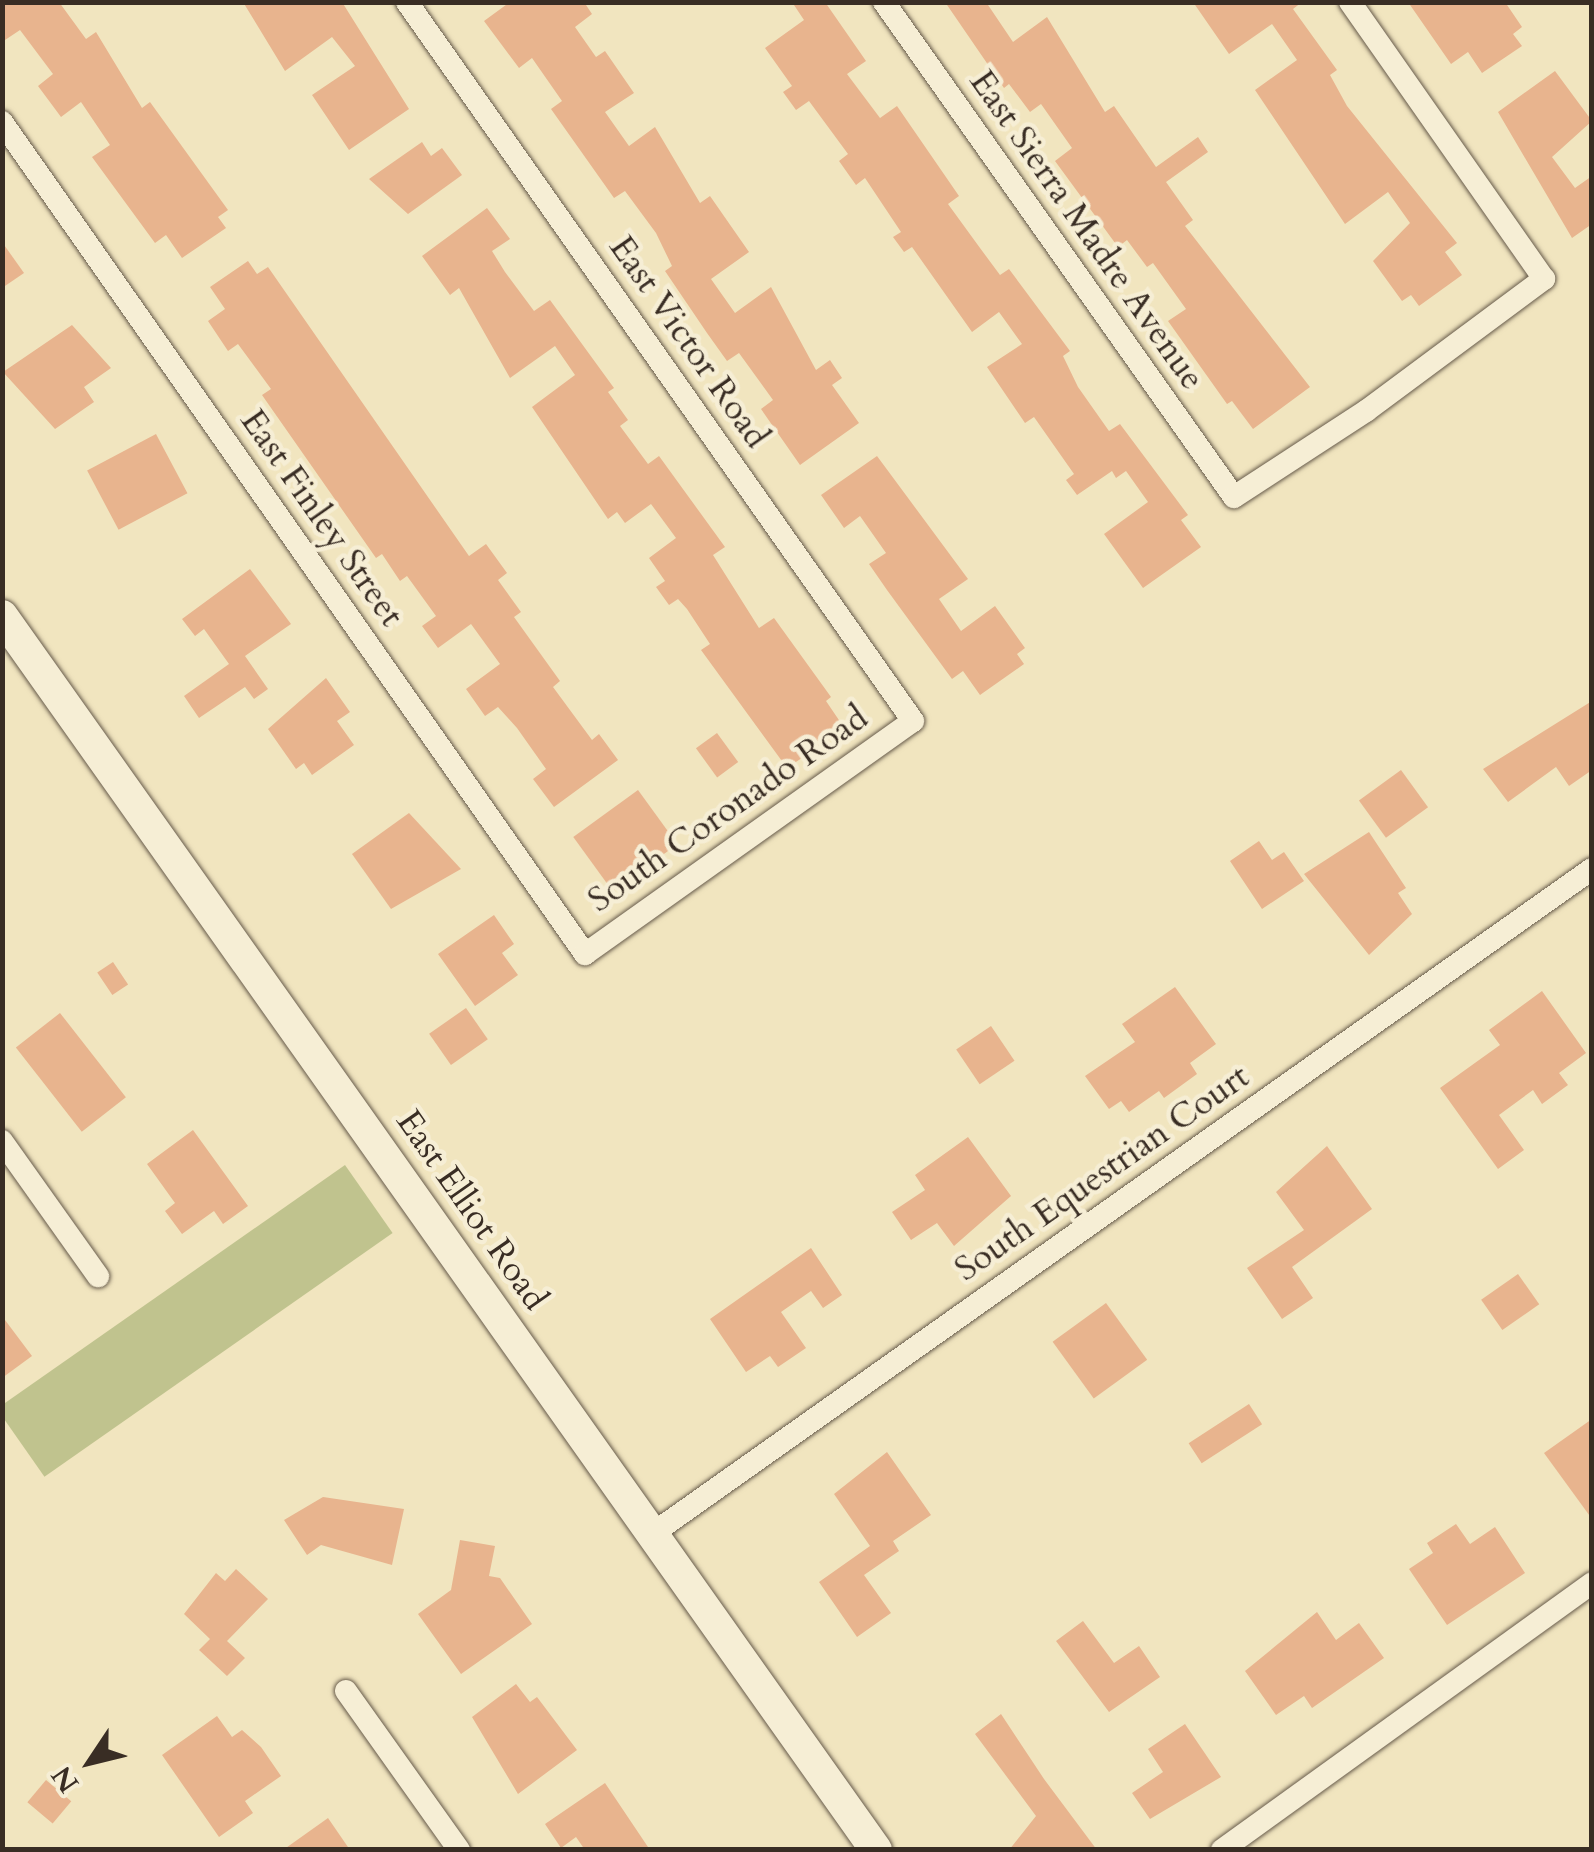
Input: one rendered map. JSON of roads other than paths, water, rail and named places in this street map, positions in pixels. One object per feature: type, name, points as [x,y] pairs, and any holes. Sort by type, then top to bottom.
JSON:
[{"type":"main road","name":"East Elliot Road","points":[[2,616],[876,1850]]},
{"type":"street","name":"East Victor Road","points":[[408,2],[912,721]]},
{"type":"street","name":"East Sierra Madre Avenue","points":[[884,2],[1234,497],[1366,411],[1544,278],[1350,2]]},
{"type":"street","name":"East Finley Street","points":[[2,122],[585,954]]},
{"type":"street","name":"South Coronado Road","points":[[585,954],[912,721]]},
{"type":"street","name":"South Equestrian Court","points":[[652,1534],[1592,869]]},
{"type":"street","points":[[2,1141],[98,1276]]},
{"type":"street","points":[[1222,1850],[1592,1583]]},
{"type":"street","points":[[346,1692],[460,1850]]}]
